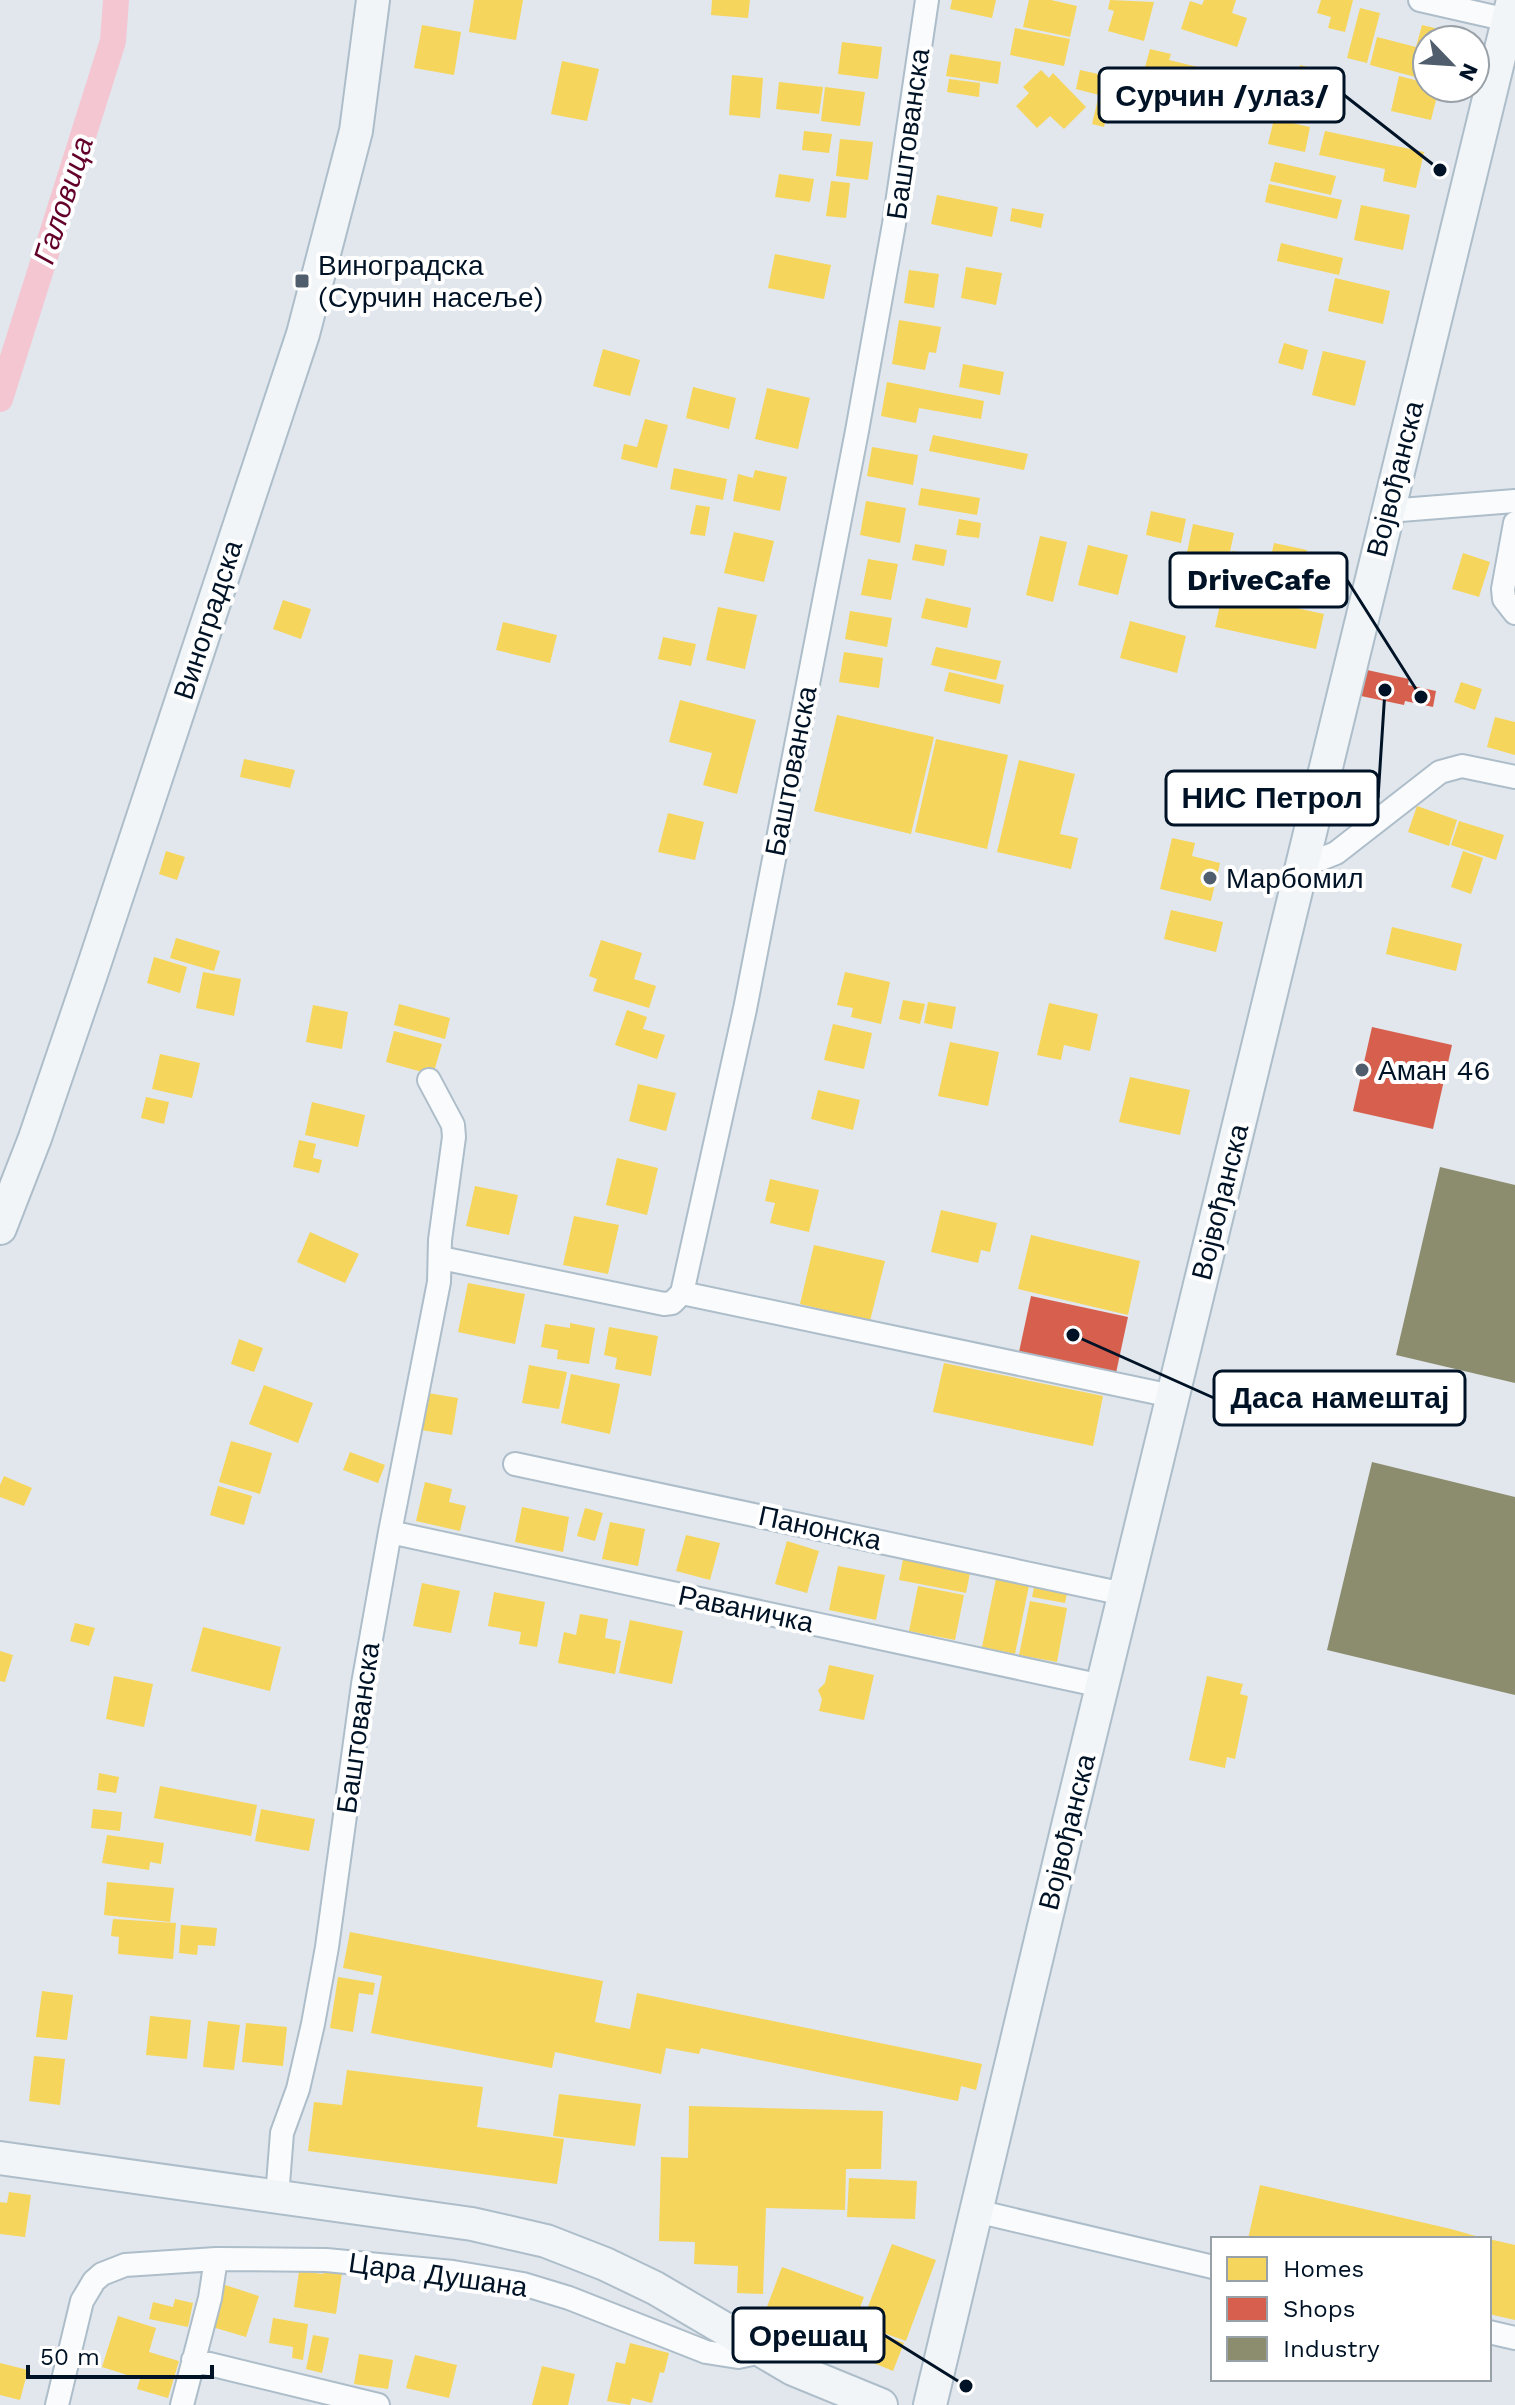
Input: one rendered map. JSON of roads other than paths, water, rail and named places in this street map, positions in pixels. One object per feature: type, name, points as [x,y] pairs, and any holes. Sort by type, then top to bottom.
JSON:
[{"type":"main road","name":"Виноградска","points":[[0,1228],[35,1138],[91,974],[303,334],[356,131],[373,0]]},
{"type":"main road","name":"Војвођанска","points":[[930,2405],[1510,10]]},
{"type":"main road","points":[[0,2158],[277,2190],[472,2224],[546,2241],[655,2288],[762,2352],[807,2375],[881,2405]]},
{"type":"street","name":"Баштованска","points":[[682,1293],[745,1009],[857,431],[905,158],[927,0]]},
{"type":"street","points":[[1420,0],[1510,10]]},
{"type":"street","points":[[1388,511],[1515,501]]},
{"type":"street","points":[[1515,523],[1503,589],[1504,599],[1515,613]]},
{"type":"street","points":[[1303,861],[1336,853],[1440,772],[1462,766],[1515,777]]},
{"type":"street","name":"Баштованска","points":[[277,2190],[282,2133],[303,2066],[327,1947],[359,1715],[441,1258],[440,1240],[454,1137],[453,1125],[429,1080]]},
{"type":"street","points":[[441,1258],[664,1304],[672,1303],[682,1293],[1172,1396]]},
{"type":"street","name":"Панонска","points":[[515,1464],[1124,1594]]},
{"type":"street","name":"Раваничка","points":[[390,1532],[1102,1686]]},
{"type":"street","points":[[976,2211],[1211,2267]]},
{"type":"street","points":[[57,2405],[82,2301],[94,2281],[110,2269],[125,2265],[216,2259],[210,2298],[182,2405]]},
{"type":"street","name":"Цара Душана","points":[[216,2259],[326,2260],[491,2278],[545,2290],[706,2352],[738,2357],[762,2352]]},
{"type":"street","points":[[1491,2332],[1515,2338]]},
{"type":"street","points":[[193,2360],[378,2405]]},
{"type":"waterway","name":"Галовица","points":[[0,399],[113,41],[116,0]]},
{"type":"place","name":"Сурчин /улаз/","points":[[1440,170]]},
{"type":"place","name":"Виноградска (Сурчин насеље)","points":[[302,281]]},
{"type":"place","name":"НИС Петрол","points":[[1385,690]]},
{"type":"place","name":"DriveCafe","points":[[1421,697]]},
{"type":"place","name":"Марбомил","points":[[1210,878]]},
{"type":"place","name":"Аман 46","points":[[1362,1070]]},
{"type":"place","name":"Даса намештај","points":[[1073,1335]]},
{"type":"place","name":"Орешац","points":[[966,2386]]}]
